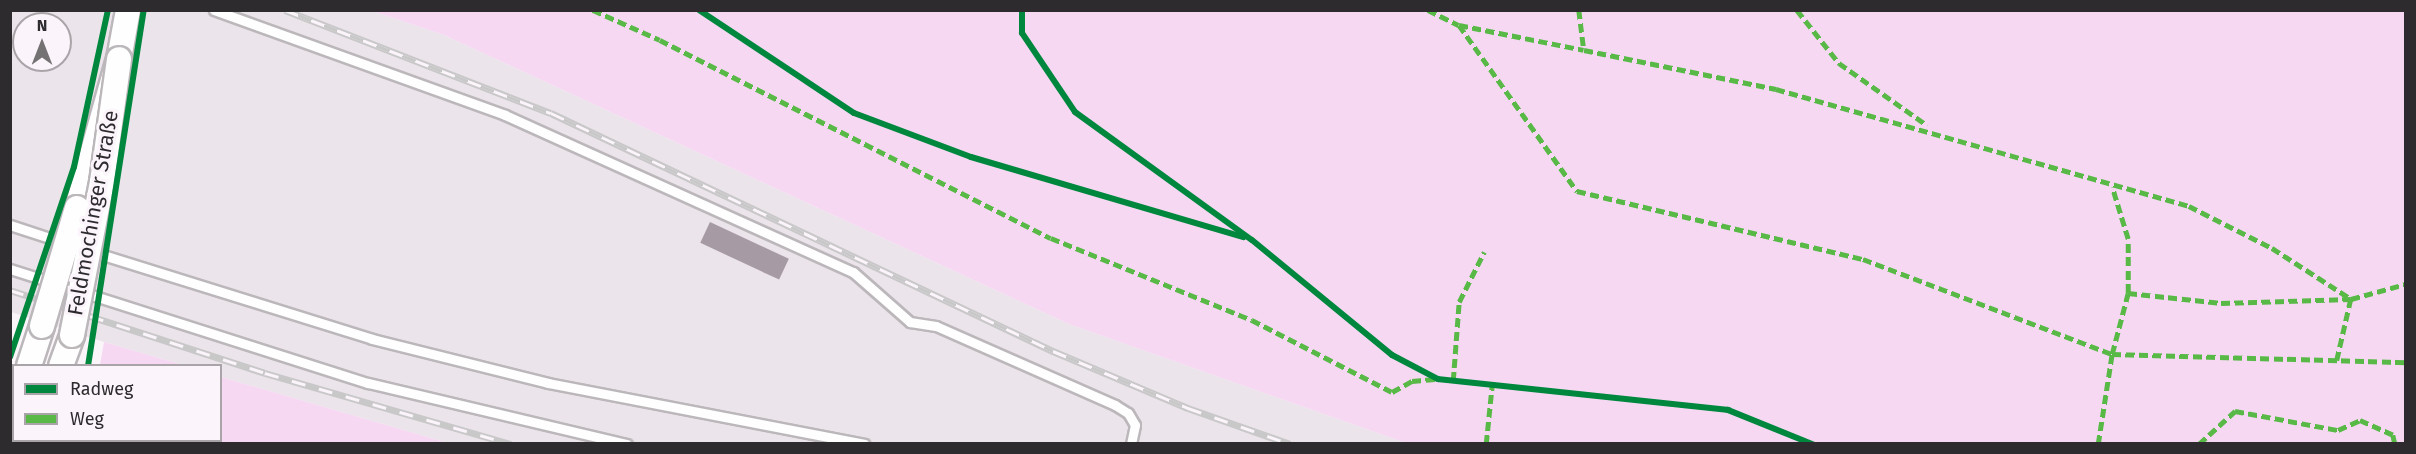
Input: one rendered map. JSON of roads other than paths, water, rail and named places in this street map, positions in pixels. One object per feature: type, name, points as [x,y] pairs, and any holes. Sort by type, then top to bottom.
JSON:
[{"type":"main road","name":"Feldmochinger Straße","points":[[62,364],[72,334],[102,182],[128,10]]},
{"type":"main road","name":"Feldmochinger Straße","points":[[30,364],[119,59]]},
{"type":"lane","points":[[214,10],[505,115],[853,272],[910,322],[936,326],[1115,405],[1128,413],[1135,425],[1131,444]]},
{"type":"lane","points":[[10,225],[372,339],[548,382],[864,444]]},
{"type":"lane","points":[[10,269],[368,382],[627,444]]},
{"type":"railway","points":[[285,10],[551,113],[1053,351],[1188,408],[1290,444]]},
{"type":"railway","points":[[10,290],[265,373],[511,444]]}]
